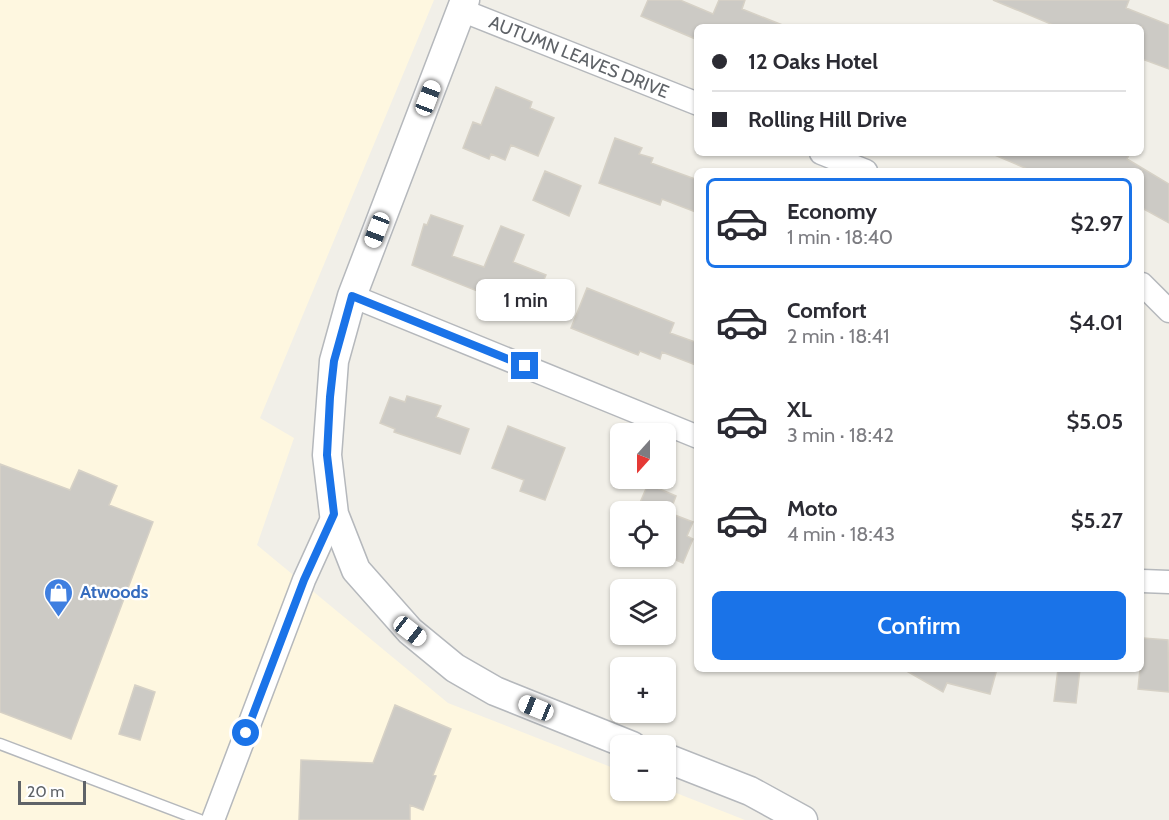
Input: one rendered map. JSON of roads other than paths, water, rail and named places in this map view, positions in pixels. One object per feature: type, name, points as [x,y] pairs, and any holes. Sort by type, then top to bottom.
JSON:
[{"type":"street","name":"AUTUMN LEAVES DRIVE","points":[[463,5],[694,102]]},
{"type":"street","points":[[463,5],[352,296],[334,361],[327,455],[334,514],[356,570],[410,631],[455,668],[495,691],[610,737]]},
{"type":"street","points":[[828,156],[858,168]]},
{"type":"street","points":[[1144,286],[1169,311]]},
{"type":"street","points":[[352,296],[694,435]]},
{"type":"street","points":[[213,820],[304,580],[334,514]]},
{"type":"street","points":[[1144,581],[1169,582]]},
{"type":"street","points":[[676,762],[750,791],[803,820]]},
{"type":"lane","points":[[0,744],[200,820]]},
{"type":"place","name":"Atwoods","points":[[59,618]]}]
